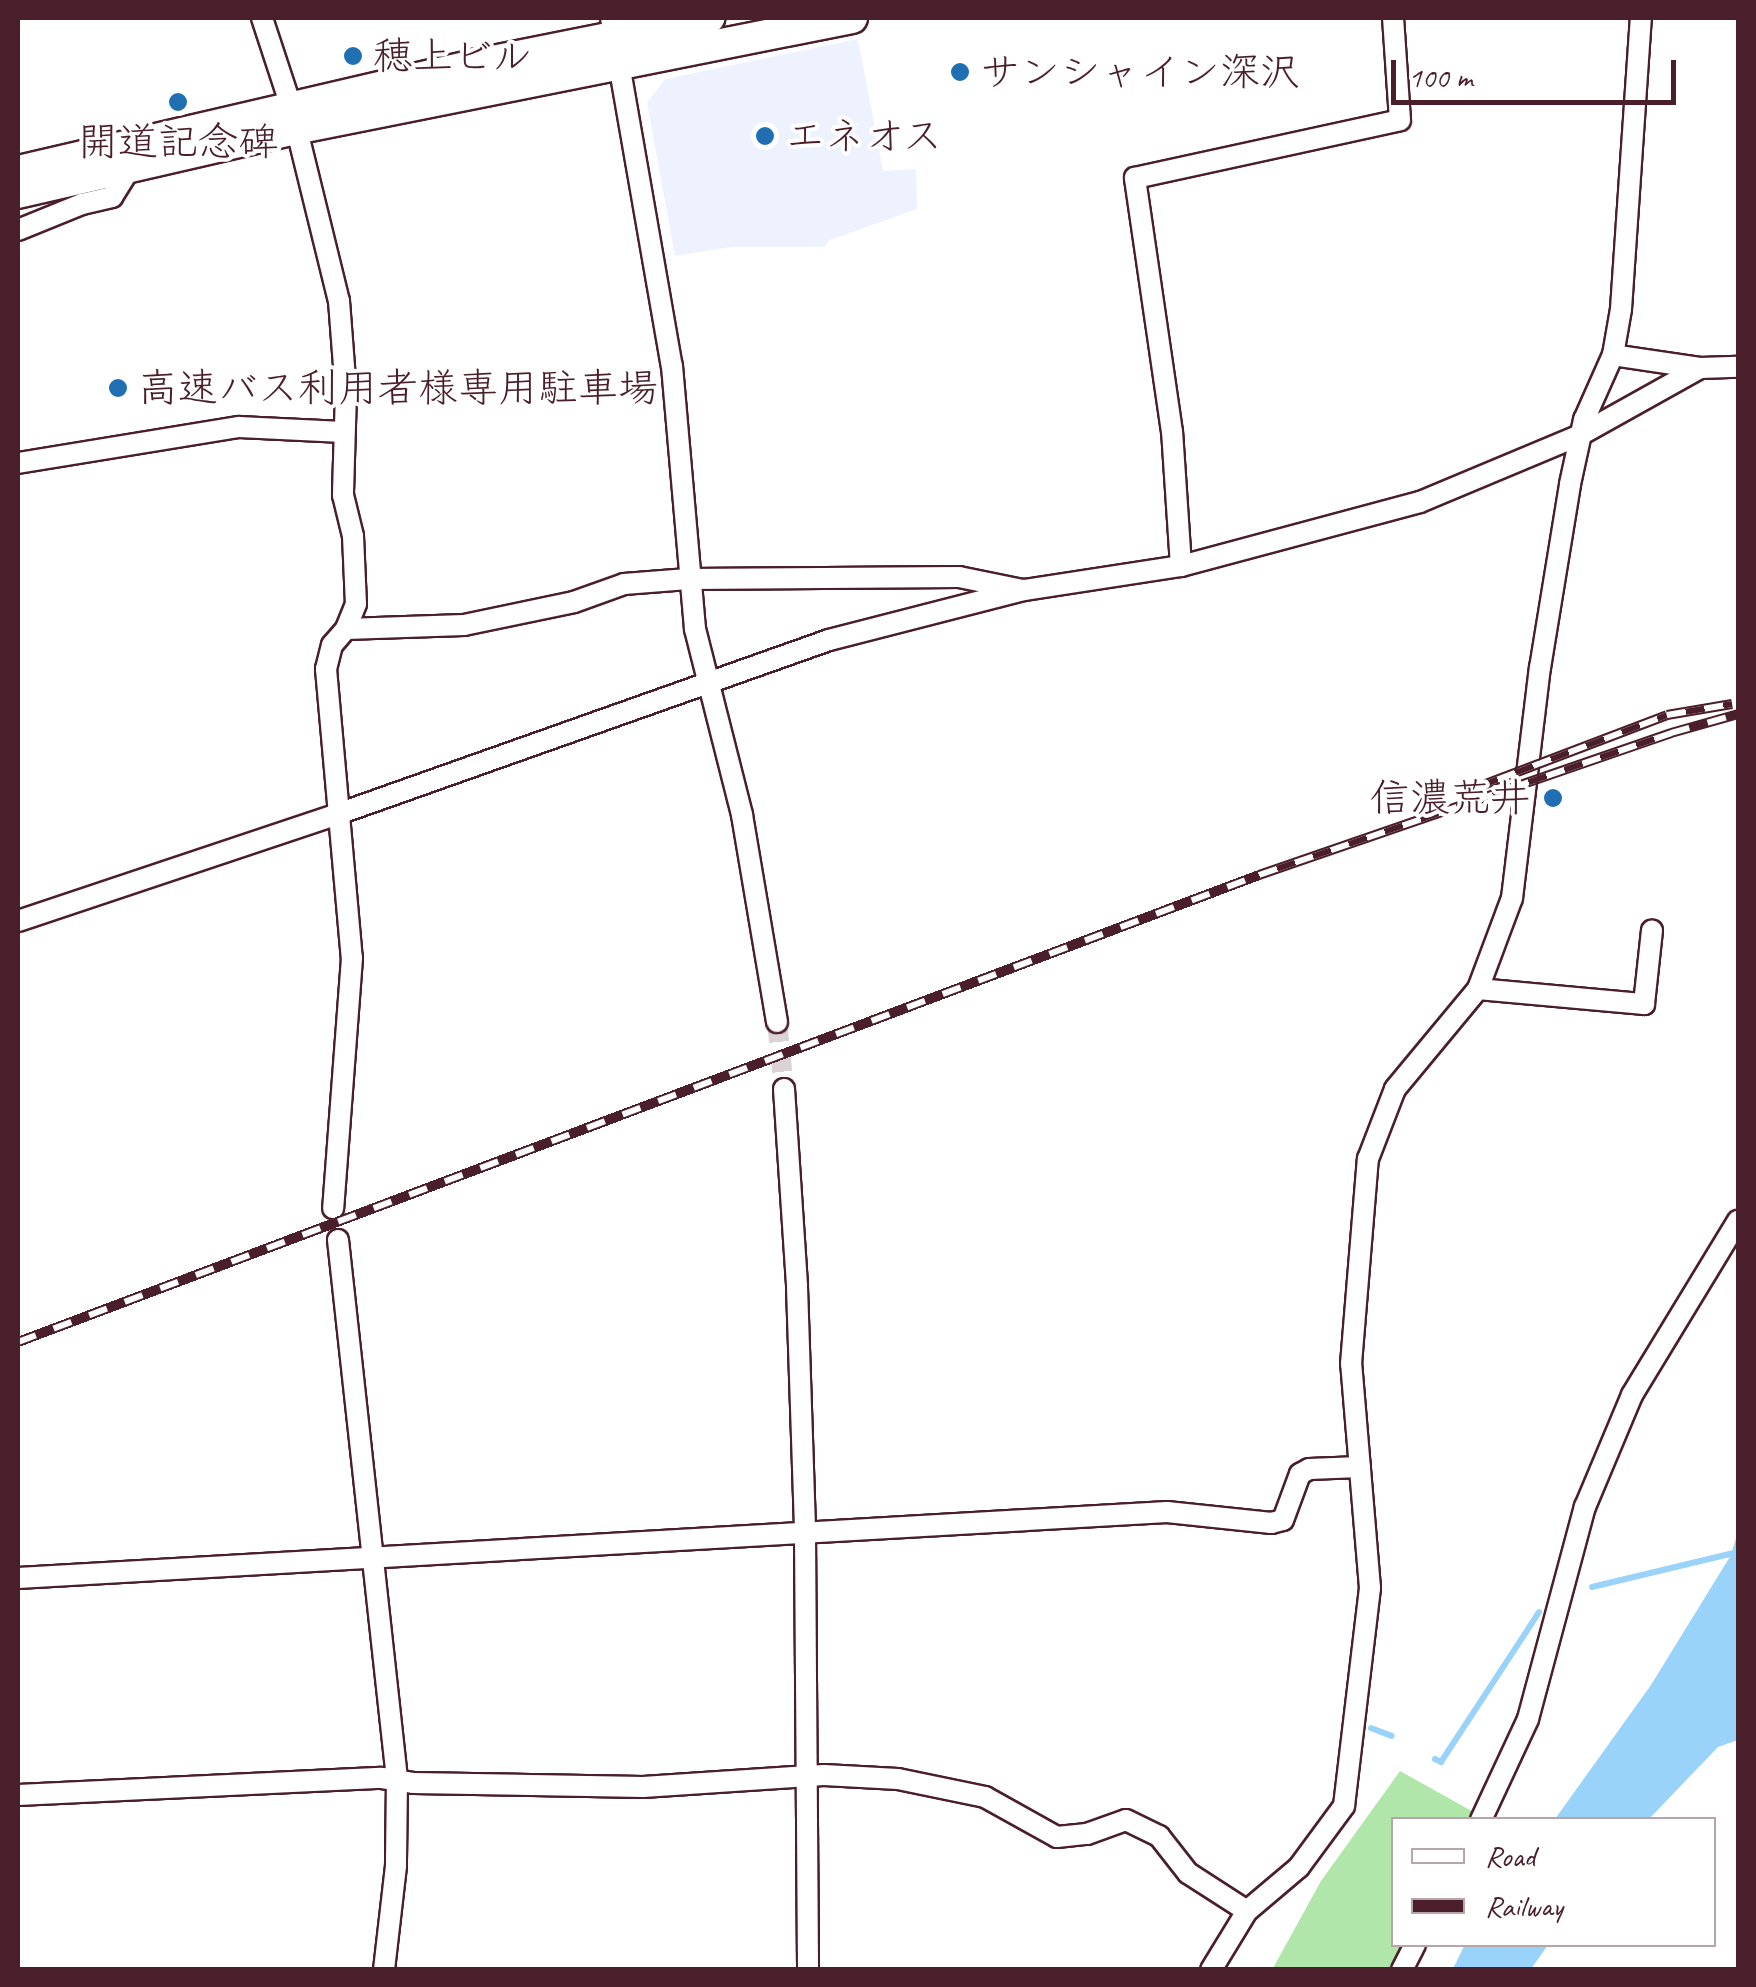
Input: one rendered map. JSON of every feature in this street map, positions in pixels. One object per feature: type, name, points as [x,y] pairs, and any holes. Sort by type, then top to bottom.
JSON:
[{"type":"highway","points":[[18,171],[293,117],[709,18]]},
{"type":"highway","points":[[615,39],[852,18]]},
{"type":"highway","points":[[18,192],[131,166],[293,117]]},
{"type":"street","points":[[262,18],[293,117],[339,301],[346,392],[343,495],[353,536],[356,604],[346,629],[332,646],[326,669],[352,958],[333,1208]]},
{"type":"street","points":[[1181,566],[1172,432],[1135,178],[1400,120],[1393,18]]},
{"type":"street","points":[[1212,1970],[1247,1912],[1299,1867],[1344,1806],[1370,1588],[1351,1364],[1368,1159],[1395,1088],[1478,989],[1512,898],[1540,668],[1580,435],[1613,355],[1626,258],[1642,18]]},
{"type":"street","points":[[615,39],[672,366],[683,460],[688,578],[708,680],[746,831],[777,1022]]},
{"type":"street","points":[[18,230],[82,204],[112,197],[131,166]]},
{"type":"street","points":[[1613,355],[1700,368],[1738,368]]},
{"type":"street","points":[[18,921],[338,814],[829,640],[1024,590],[1181,566],[1420,502],[1580,435],[1700,368]]},
{"type":"street","points":[[18,463],[239,427],[343,432]]},
{"type":"street","points":[[346,629],[464,625],[574,602],[624,584],[688,578],[959,577],[1024,590]]},
{"type":"street","points":[[1478,989],[1644,1004],[1652,930]]},
{"type":"street","points":[[784,1089],[797,1288],[805,1534],[808,1970]]},
{"type":"street","points":[[1482,1817],[1528,1720],[1585,1507],[1625,1411],[1738,1221]]},
{"type":"street","points":[[338,1240],[397,1779],[396,1866],[384,1970]]},
{"type":"street","points":[[18,1578],[1166,1512],[1270,1523],[1284,1520],[1300,1474],[1309,1469],[1360,1467]]},
{"type":"street","points":[[18,1795],[397,1779],[413,1784],[642,1787],[873,1777],[959,1789],[1006,1806],[1057,1837],[1087,1834],[1126,1820],[1160,1836],[1188,1873],[1247,1912]]},
{"type":"street","points":[[1402,1970],[1413,1947]]},
{"type":"shaded area","name":"エネオス","points":[[858,39],[883,171],[916,169],[917,209],[830,240],[824,247],[731,247],[675,256],[647,103],[665,79]]},
{"type":"green space","points":[[1400,1771],[1477,1814],[1391,1817],[1391,1947],[1406,1947],[1394,1969],[1272,1970],[1321,1881]]},
{"type":"water","points":[[1738,1531],[1738,1740],[1718,1747],[1651,1817],[1556,1817],[1651,1685],[1731,1555]]},
{"type":"water","points":[[1464,1947],[1547,1947],[1531,1969],[1453,1969]]},
{"type":"waterway","points":[[1592,1587],[1738,1552]]},
{"type":"waterway","points":[[1435,1759],[1441,1762],[1539,1612]]},
{"type":"waterway","points":[[1371,1728],[1392,1736]]},
{"type":"tunnel","points":[[777,1022],[784,1089]]},
{"type":"railway","points":[[1462,793],[1667,715],[1732,704]]},
{"type":"railway","points":[[18,1342],[1259,875],[1671,733],[1738,714]]},
{"type":"place","name":"穂上ビル","points":[[353,56]]},
{"type":"place","name":"サンシャイン深沢","points":[[960,72]]},
{"type":"place","name":"開道記念碑","points":[[178,102]]},
{"type":"place","name":"エネオス","points":[[765,136]]},
{"type":"place","name":"高速バス利用者様専用駐車場","points":[[118,388]]},
{"type":"place","name":"信濃荒井","points":[[1553,798]]}]
